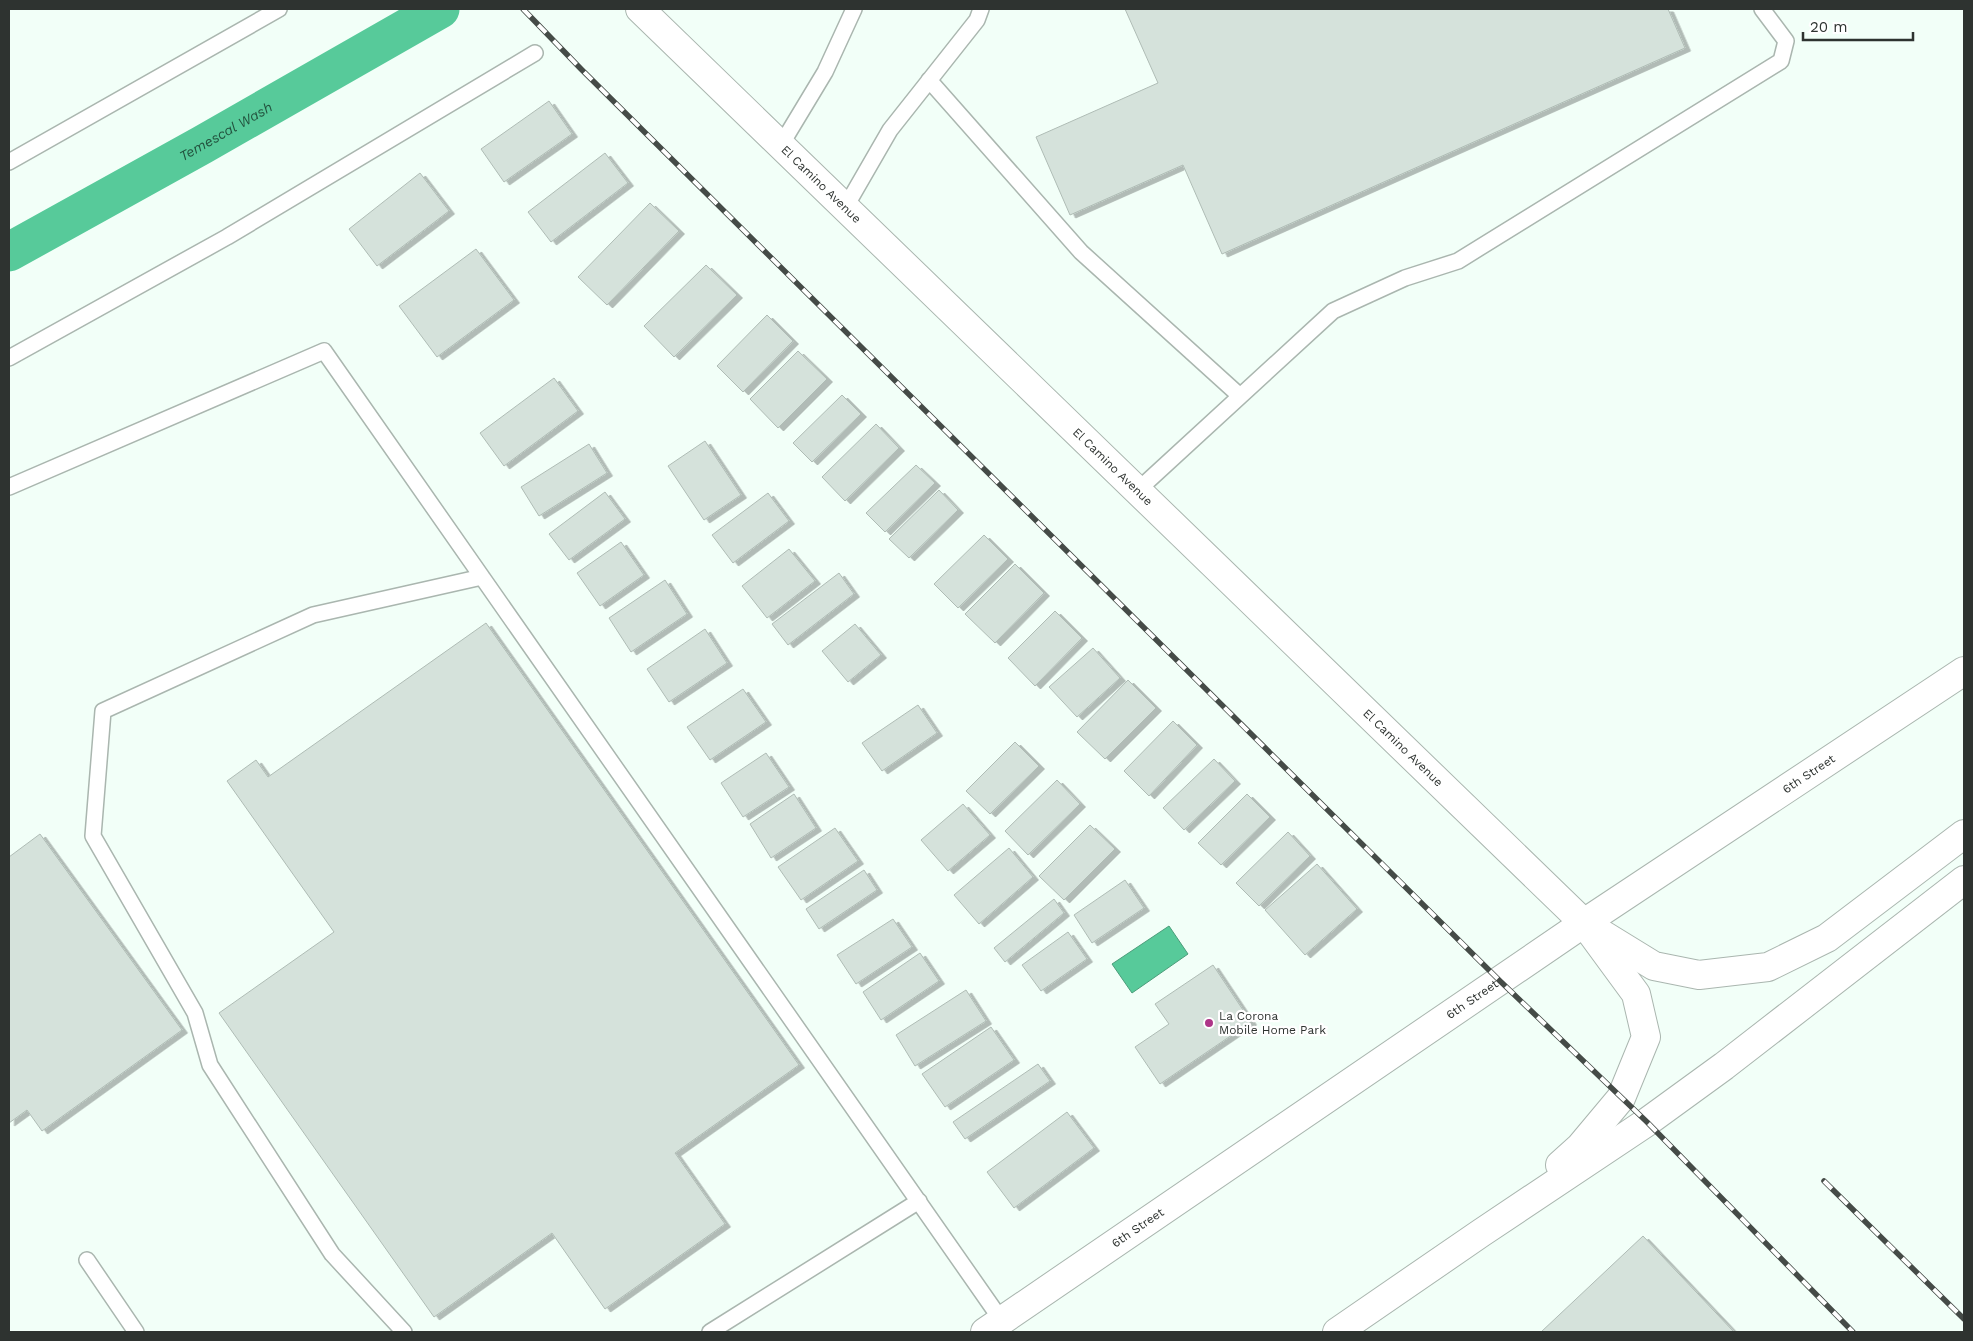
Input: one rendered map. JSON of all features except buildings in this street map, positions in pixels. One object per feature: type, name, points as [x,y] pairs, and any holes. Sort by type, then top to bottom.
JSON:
[{"type":"main road","name":"El Camino Avenue","points":[[640,9],[1584,923]]},
{"type":"main road","name":"6th Street","points":[[993,1326],[1584,923],[1964,671]]},
{"type":"main road","points":[[1584,923],[1654,966],[1699,975],[1768,967],[1827,938],[1964,834]]},
{"type":"main road","points":[[1336,1332],[1481,1232],[1647,1122],[1724,1066],[1964,880]]},
{"type":"main road","points":[[1481,1232],[1580,1147],[1621,1098],[1646,1037],[1636,994],[1584,923]]},
{"type":"lane","points":[[9,162],[279,9]]},
{"type":"lane","points":[[781,146],[825,72],[854,9]]},
{"type":"lane","points":[[845,208],[890,130],[977,20],[981,9]]},
{"type":"lane","points":[[1137,491],[1334,311],[1405,278],[1458,261],[1780,61],[1786,42],[1762,9]]},
{"type":"lane","points":[[9,358],[227,237],[535,53]]},
{"type":"lane","points":[[929,80],[1081,252],[1240,396]]},
{"type":"lane","points":[[9,487],[324,351],[919,1201],[993,1326]]},
{"type":"lane","points":[[404,1332],[332,1254],[210,1065],[195,1013],[93,836],[103,710],[313,615],[482,576]]},
{"type":"lane","points":[[710,1332],[919,1201]]},
{"type":"lane","points":[[87,1260],[136,1332]]},
{"type":"shaded area","points":[[1169,926],[1188,954],[1132,993],[1112,964]]},
{"type":"waterway","name":"Temescal Wash","points":[[9,252],[202,145],[440,9]]},
{"type":"railway","points":[[523,9],[581,69],[1500,981],[1647,1122],[1853,1332]]},
{"type":"railway","points":[[1824,1181],[1964,1319]]},
{"type":"place","name":"La Corona Mobile Home Park","points":[[1209,1023]]}]
